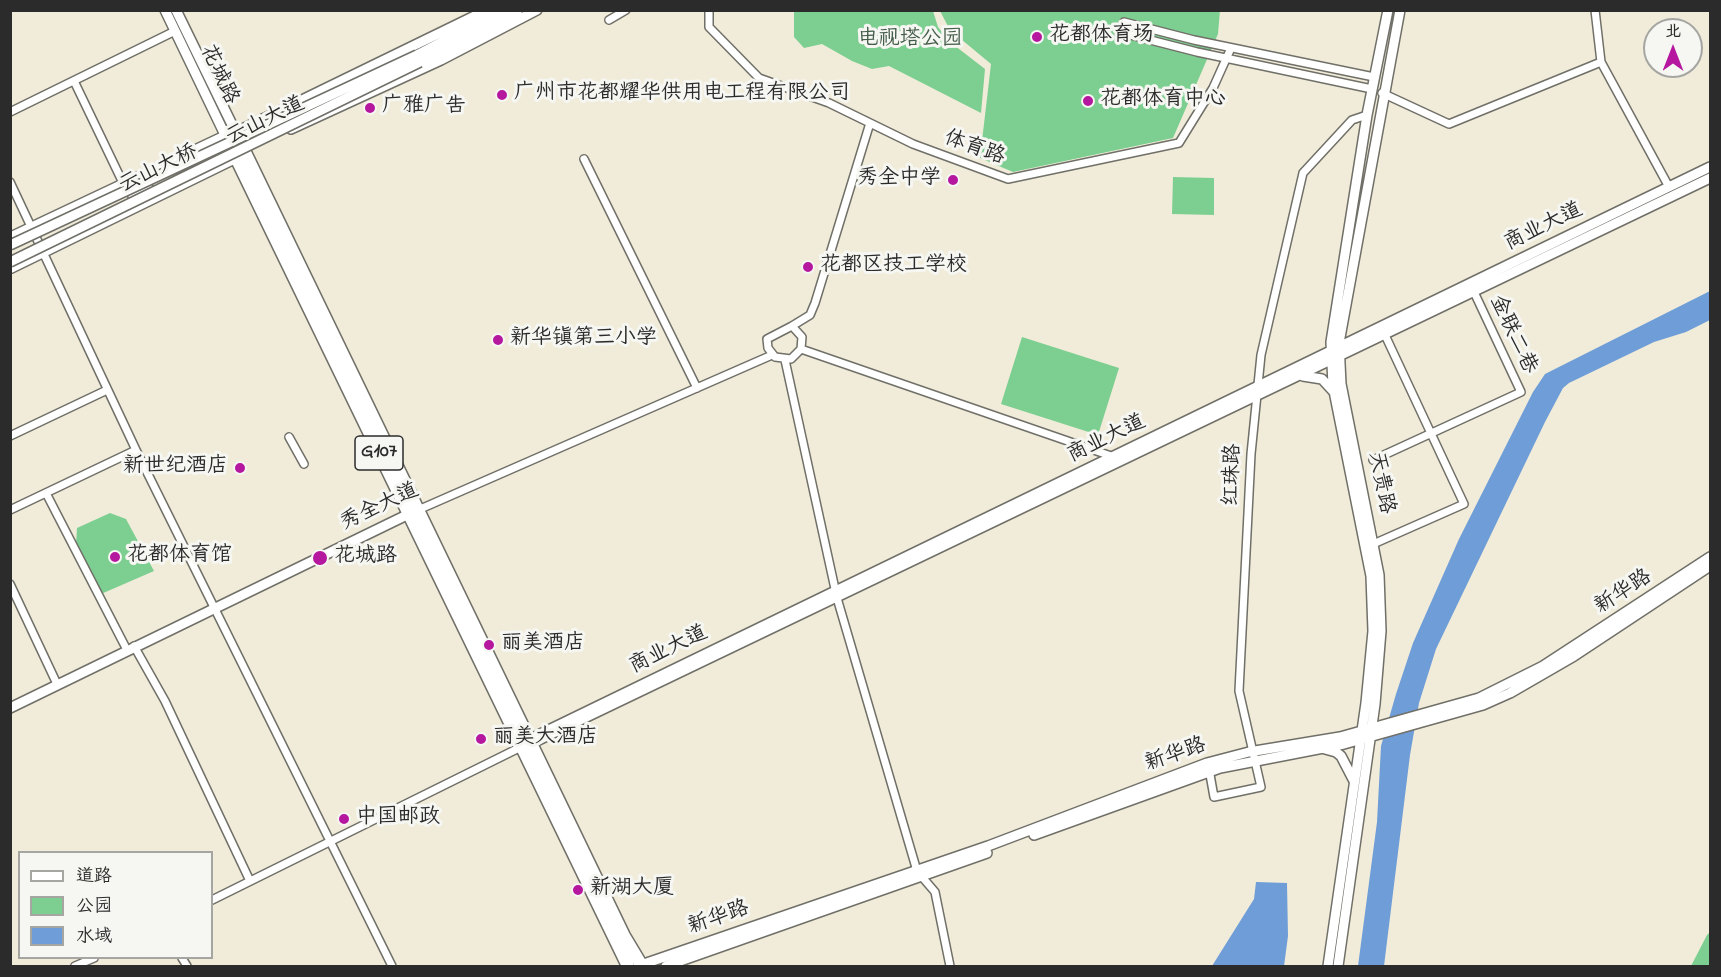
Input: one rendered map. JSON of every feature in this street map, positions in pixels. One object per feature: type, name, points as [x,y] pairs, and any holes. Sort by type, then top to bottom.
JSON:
[{"type":"highway","name":"云山大道","points":[[10,239],[129,192],[177,160],[236,144]]},
{"type":"highway","name":"云山大道","points":[[10,267],[236,144]]},
{"type":"highway","name":"花城路","points":[[236,144],[413,512],[637,966]]},
{"type":"main road","name":"花城路","points":[[165,10],[236,144]]},
{"type":"main road","name":"花城路","points":[[176,10],[236,144]]},
{"type":"main road","name":"云山大道","points":[[236,144],[281,112],[487,10]]},
{"type":"main road","points":[[418,59],[503,10]]},
{"type":"main road","points":[[418,59],[519,10]]},
{"type":"main road","name":"云山大道","points":[[236,144],[376,92],[537,10]]},
{"type":"main road","name":"天贵路","points":[[1370,545],[1335,393],[1334,348],[1367,115],[1388,10]]},
{"type":"main road","name":"天贵路","points":[[1334,348],[1342,320],[1382,93],[1400,10]]},
{"type":"main road","name":"云山大桥","points":[[10,245],[418,59]]},
{"type":"main road","name":"云山大桥","points":[[10,262],[418,59]]},
{"type":"main road","points":[[10,251],[129,192],[236,144]]},
{"type":"main road","name":"商业大道","points":[[1119,459],[1334,348],[1710,167]]},
{"type":"main road","name":"商业大道","points":[[527,744],[1119,459],[1257,397],[1710,178]]},
{"type":"main road","points":[[10,256],[129,192]]},
{"type":"main road","points":[[1342,320],[1344,327],[1350,332],[1369,333]]},
{"type":"main road","name":"天贵路","points":[[1334,359],[1381,602],[1381,631],[1338,966]]},
{"type":"main road","points":[[1295,378],[1318,378],[1335,393]]},
{"type":"main road","name":"秀全大道","points":[[10,708],[413,512]]},
{"type":"main road","name":"新华路","points":[[1423,718],[1479,698],[1521,678],[1710,557]]},
{"type":"main road","name":"新华路","points":[[1253,756],[1322,749],[1423,718],[1472,709],[1510,693],[1574,656],[1710,566]]},
{"type":"main road","name":"天贵路","points":[[1328,966],[1354,781],[1366,734]]},
{"type":"main road","name":"新华路","points":[[666,966],[1208,767],[1366,734]]},
{"type":"main road","points":[[1322,749],[1336,752],[1341,756],[1354,781]]},
{"type":"main road","name":"新华路","points":[[637,966],[921,874]]},
{"type":"street","points":[[609,20],[626,10]]},
{"type":"street","name":"体育路","points":[[709,10],[709,27],[759,78],[829,103],[913,144],[1008,179],[1179,143],[1213,88],[1231,48]]},
{"type":"street","points":[[1594,10],[1601,62],[1669,187]]},
{"type":"street","points":[[1372,89],[1119,32],[1124,22],[1231,48],[1374,77]]},
{"type":"street","points":[[10,112],[175,32]]},
{"type":"street","points":[[1382,93],[1449,124],[1601,62]]},
{"type":"street","points":[[74,81],[129,192]]},
{"type":"street","name":"红珠路","points":[[1208,767],[1214,797],[1261,787],[1239,691],[1251,454],[1258,386],[1271,308],[1287,252],[1303,173],[1352,120],[1367,115]]},
{"type":"street","points":[[792,326],[802,337],[801,349],[795,357],[785,360],[772,355],[767,339],[810,315],[870,123]]},
{"type":"street","points":[[584,159],[697,388]]},
{"type":"street","points":[[10,182],[136,450],[392,966]]},
{"type":"street","name":"金联二巷","points":[[1431,433],[1521,392],[1474,292]]},
{"type":"street","points":[[1370,545],[1464,504],[1385,335]]},
{"type":"street","points":[[801,349],[1119,459]]},
{"type":"street","name":"秀全大道","points":[[413,512],[772,355]]},
{"type":"street","points":[[785,360],[837,594],[921,874],[935,892],[950,966]]},
{"type":"street","points":[[10,436],[107,390]]},
{"type":"street","points":[[1372,460],[1431,433]]},
{"type":"street","points":[[289,437],[304,464]]},
{"type":"street","points":[[10,510],[136,450]]},
{"type":"street","points":[[46,493],[130,648],[165,701],[250,881]]},
{"type":"street","points":[[10,584],[57,684]]},
{"type":"street","name":"商业大道","points":[[213,900],[527,744]]},
{"type":"street","points":[[75,966],[90,959]]},
{"type":"green space","name":"花都体育中心","points":[[1220,10],[1218,34],[1173,138],[1013,172],[980,158],[991,64],[950,30],[940,11]]},
{"type":"green space","name":"电视塔公园","points":[[794,11],[933,11],[938,27],[950,42],[985,69],[981,113],[889,66],[872,69],[822,44],[804,48],[794,37]]},
{"type":"green space","points":[[1173,177],[1214,178],[1214,215],[1172,214]]},
{"type":"green space","points":[[1022,337],[1119,368],[1098,435],[1001,404]]},
{"type":"green space","name":"花都体育馆","points":[[110,513],[126,519],[154,571],[101,594],[76,544],[77,528]]},
{"type":"green space","points":[[1710,932],[1710,966],[1691,966],[1707,935]]},
{"type":"water","points":[[1710,291],[1710,320],[1686,332],[1654,342],[1569,383],[1563,388],[1545,422],[1436,649],[1419,703],[1410,755],[1384,966],[1358,966],[1377,822],[1381,746],[1396,694],[1413,643],[1459,539],[1533,392],[1545,374]]},
{"type":"water","points":[[1256,882],[1287,883],[1288,936],[1284,966],[1212,966],[1254,899]]},
{"type":"place","name":"花都体育场","points":[[1037,37]]},
{"type":"place","name":"广州市花都耀华供用电工程有限公司","points":[[502,95]]},
{"type":"place","name":"花都体育中心","points":[[1088,101]]},
{"type":"place","name":"广雅广告","points":[[370,108]]},
{"type":"place","name":"秀全中学","points":[[953,180]]},
{"type":"place","name":"花都区技工学校","points":[[808,267]]},
{"type":"place","name":"新华镇第三小学","points":[[498,340]]},
{"type":"place","name":"新世纪酒店","points":[[240,468]]},
{"type":"place","name":"花都体育馆","points":[[115,557]]},
{"type":"place","name":"花城路","points":[[320,558]]},
{"type":"place","name":"丽美酒店","points":[[489,645]]},
{"type":"place","name":"丽美大酒店","points":[[481,739]]},
{"type":"place","name":"中国邮政","points":[[344,819]]},
{"type":"place","name":"新湖大厦","points":[[578,890]]}]
